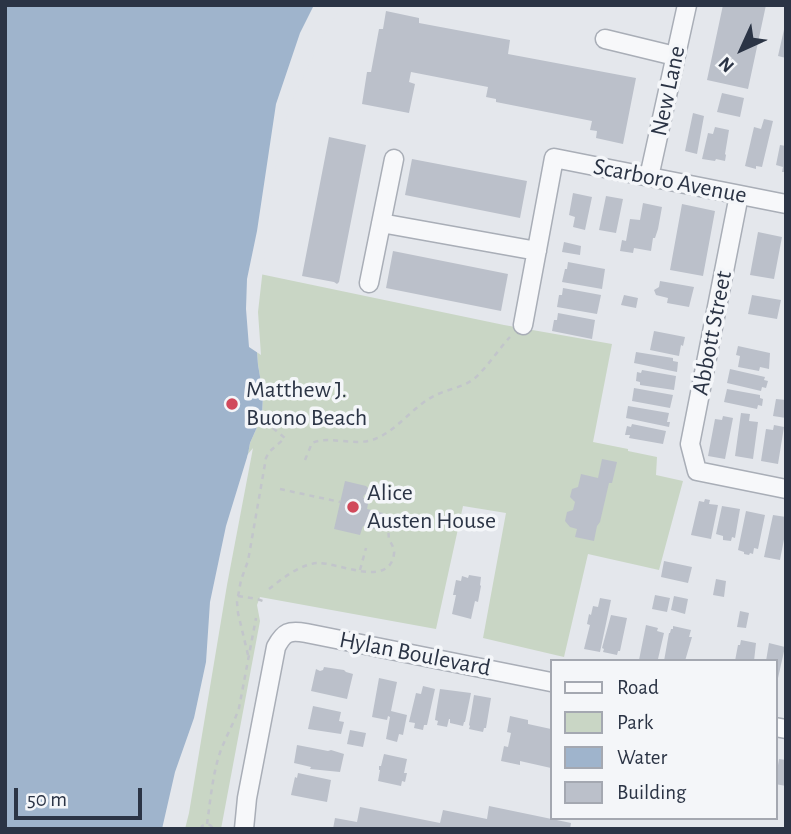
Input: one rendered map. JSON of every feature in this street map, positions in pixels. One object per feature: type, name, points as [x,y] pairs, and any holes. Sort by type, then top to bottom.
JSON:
[{"type":"street","name":"New Lane","points":[[649,177],[687,5]]},
{"type":"street","points":[[605,39],[675,56]]},
{"type":"street","name":"Scarboro Avenue","points":[[537,251],[554,158],[786,204]]},
{"type":"street","points":[[369,283],[394,159]]},
{"type":"street","name":"Abbott Street","points":[[739,195],[690,444],[697,471],[786,489]]},
{"type":"street","points":[[381,223],[537,251],[516,327]]},
{"type":"street","name":"Hylan Boulevard","points":[[244,829],[247,797],[276,647],[280,639],[288,633],[294,631],[550,682]]},
{"type":"path","points":[[305,460],[312,443],[317,440],[348,443],[376,439],[434,395],[469,383],[516,327]]},
{"type":"path","points":[[248,655],[238,613],[238,596],[248,561],[266,458],[285,438],[269,425]]},
{"type":"path","points":[[281,489],[340,502]]},
{"type":"path","points":[[269,589],[298,569],[312,564],[377,573],[388,566],[394,556],[388,535],[389,522],[382,520]]},
{"type":"path","points":[[360,570],[366,548]]},
{"type":"path","points":[[238,596],[263,601]]},
{"type":"path","points":[[207,824],[215,770],[222,746],[239,708],[256,618]]},
{"type":"path","points":[[201,829],[207,824]]},
{"type":"path","points":[[207,824],[213,829]]},
{"type":"green space","points":[[260,274],[504,325],[612,344],[593,442],[657,457],[656,475],[683,481],[659,570],[588,554],[564,657],[483,638],[506,513],[463,506],[436,629],[260,597],[257,605],[260,621],[221,829],[181,829],[250,443],[262,416],[263,394],[254,312]]},
{"type":"water","points":[[5,5],[338,5],[286,106],[270,179],[254,312],[263,394],[262,416],[250,443],[181,829],[5,829]]},
{"type":"pier","points":[[314,5],[342,5],[320,42],[289,107],[273,180],[258,312],[261,355],[249,347],[247,279],[276,104],[300,33]]},
{"type":"pier","points":[[253,448],[189,813],[185,829],[162,829],[175,772],[194,718],[206,662],[210,602],[226,526],[248,454]]},
{"type":"building","points":[[723,5],[766,5],[748,89],[707,80]]},
{"type":"building","points":[[386,11],[419,18],[419,23],[510,40],[508,54],[636,78],[623,144],[596,138],[597,131],[590,130],[592,121],[496,102],[496,99],[486,97],[488,87],[411,72],[409,82],[415,84],[409,113],[362,104],[367,72],[371,72],[379,29],[383,29]]},
{"type":"building","points":[[786,25],[786,58],[778,56]]},
{"type":"building","points":[[722,93],[744,98],[740,117],[717,112]]},
{"type":"building","points":[[693,113],[704,116],[697,154],[685,151]]},
{"type":"building","points":[[764,119],[773,121],[762,167],[756,166],[756,169],[745,166],[754,127],[761,129]]},
{"type":"building","points":[[715,127],[729,130],[725,161],[702,159],[708,133],[713,134]]},
{"type":"building","points":[[329,137],[366,145],[337,284],[302,276]]},
{"type":"building","points":[[780,145],[786,146],[786,172],[782,172],[783,167],[776,165]]},
{"type":"building","points":[[412,159],[527,181],[520,218],[405,195]]},
{"type":"building","points":[[573,193],[592,197],[585,230],[573,227],[575,217],[569,215]]},
{"type":"building","points":[[606,196],[623,199],[616,233],[599,230]]},
{"type":"building","points":[[643,203],[662,207],[651,251],[634,248],[633,253],[620,251],[622,240],[626,241],[630,219],[640,220]]},
{"type":"building","points":[[682,204],[715,211],[703,276],[670,270]]},
{"type":"building","points":[[758,232],[782,237],[774,279],[750,275]]},
{"type":"building","points":[[564,242],[581,246],[580,255],[562,252]]},
{"type":"building","points":[[393,251],[508,274],[501,311],[386,288]]},
{"type":"building","points":[[568,262],[605,269],[602,289],[562,282]]},
{"type":"building","points":[[660,281],[694,287],[689,307],[667,303],[668,298],[656,295],[654,290],[659,287]]},
{"type":"building","points":[[563,288],[601,295],[597,314],[557,307]]},
{"type":"building","points":[[624,295],[638,298],[636,308],[621,305]]},
{"type":"building","points":[[752,295],[781,300],[777,319],[748,314]]},
{"type":"building","points":[[558,313],[595,320],[592,339],[552,331]]},
{"type":"building","points":[[654,331],[685,337],[679,356],[650,350]]},
{"type":"building","points":[[738,346],[770,353],[769,369],[760,367],[759,371],[738,367]]},
{"type":"building","points":[[636,352],[673,358],[673,361],[678,362],[677,372],[634,363]]},
{"type":"building","points":[[730,369],[765,377],[764,380],[768,381],[766,388],[762,387],[761,391],[727,383]]},
{"type":"building","points":[[642,370],[676,376],[674,390],[640,385],[640,382],[636,381],[637,372],[641,373]]},
{"type":"building","points":[[634,388],[673,395],[670,408],[632,401]]},
{"type":"building","points":[[727,389],[760,395],[763,399],[762,406],[758,405],[757,409],[724,402]]},
{"type":"building","points":[[776,399],[786,400],[786,418],[773,416]]},
{"type":"building","points":[[628,406],[669,413],[669,427],[626,418]]},
{"type":"building","points":[[741,413],[750,414],[749,421],[758,422],[753,459],[735,456]]},
{"type":"building","points":[[723,416],[733,418],[725,459],[708,456],[715,419],[722,420]]},
{"type":"building","points":[[632,424],[666,431],[663,444],[629,438],[630,435],[625,435],[627,426],[631,427]]},
{"type":"building","points":[[774,425],[784,427],[778,464],[761,461],[766,429],[773,430]]},
{"type":"building","points":[[602,459],[617,462],[594,541],[575,537],[577,529],[570,527],[565,521],[567,512],[573,510],[575,502],[570,497],[572,489],[578,487],[581,474],[598,478]]},
{"type":"building","name":"Alice Austen House","points":[[345,481],[368,488],[369,493],[363,498],[369,499],[367,509],[383,513],[379,530],[363,526],[360,535],[334,529]]},
{"type":"building","points":[[705,499],[710,500],[709,504],[718,505],[711,539],[691,535],[699,501],[704,502]]},
{"type":"building","points":[[722,506],[740,509],[735,538],[732,537],[731,541],[723,540],[723,536],[716,534]]},
{"type":"building","points":[[746,511],[765,515],[758,549],[754,548],[753,554],[749,555],[738,550]]},
{"type":"building","points":[[773,515],[786,517],[780,560],[764,557]]},
{"type":"building","points":[[664,561],[692,567],[688,583],[661,577]]},
{"type":"building","points":[[469,575],[481,577],[478,602],[475,601],[471,619],[452,614],[456,580],[461,581],[462,576],[468,578]]},
{"type":"building","points":[[716,579],[726,581],[724,597],[713,595]]},
{"type":"building","points":[[655,595],[670,598],[667,612],[652,609]]},
{"type":"building","points":[[674,596],[688,599],[685,614],[671,610]]},
{"type":"building","points":[[600,598],[611,600],[600,652],[584,649],[590,625],[587,624],[589,614],[591,615],[593,606],[598,607]]},
{"type":"building","points":[[740,611],[749,613],[746,628],[737,627]]},
{"type":"building","points":[[611,615],[627,618],[617,655],[603,652],[602,648]]},
{"type":"building","points":[[646,625],[658,628],[657,631],[664,633],[658,659],[639,659]]},
{"type":"building","points":[[673,626],[691,630],[689,637],[692,637],[686,659],[664,659],[669,633]]},
{"type":"building","points":[[741,640],[756,643],[754,659],[735,659]]},
{"type":"building","points":[[769,643],[785,647],[777,683],[777,659],[766,659]]},
{"type":"building","points":[[324,667],[353,674],[347,699],[311,691],[316,669],[320,671]]},
{"type":"building","points":[[379,678],[397,682],[391,711],[407,715],[403,735],[399,734],[397,742],[386,739],[390,717],[388,716],[387,720],[372,717]]},
{"type":"building","points":[[423,686],[435,689],[427,725],[424,725],[423,730],[414,728],[415,723],[409,722],[416,693],[421,694]]},
{"type":"building","points":[[440,689],[471,693],[463,726],[450,723],[450,719],[447,727],[437,725],[438,721],[435,720]]},
{"type":"building","points":[[474,695],[491,698],[483,732],[469,729]]},
{"type":"building","points":[[313,706],[341,712],[339,721],[344,722],[341,734],[308,729]]},
{"type":"building","points":[[510,716],[528,720],[528,724],[550,729],[550,768],[520,761],[520,765],[501,761],[504,746],[508,747],[511,733],[507,732]]},
{"type":"building","points":[[350,730],[366,733],[363,747],[347,744]]},
{"type":"building","points":[[297,745],[344,754],[340,772],[310,769],[311,767],[294,763]]},
{"type":"building","points":[[384,754],[407,759],[405,782],[402,781],[401,786],[378,781],[379,766]]},
{"type":"building","points":[[779,759],[786,760],[786,786],[777,784]]},
{"type":"building","points":[[298,773],[331,780],[327,802],[291,795]]},
{"type":"building","points":[[489,806],[571,823],[570,829],[333,829],[335,818],[357,822],[360,807],[440,823],[443,810],[487,819]]},
{"type":"place","name":"Matthew J. Buono Beach","points":[[232,404]]},
{"type":"place","name":"Alice Austen House","points":[[353,507]]}]
